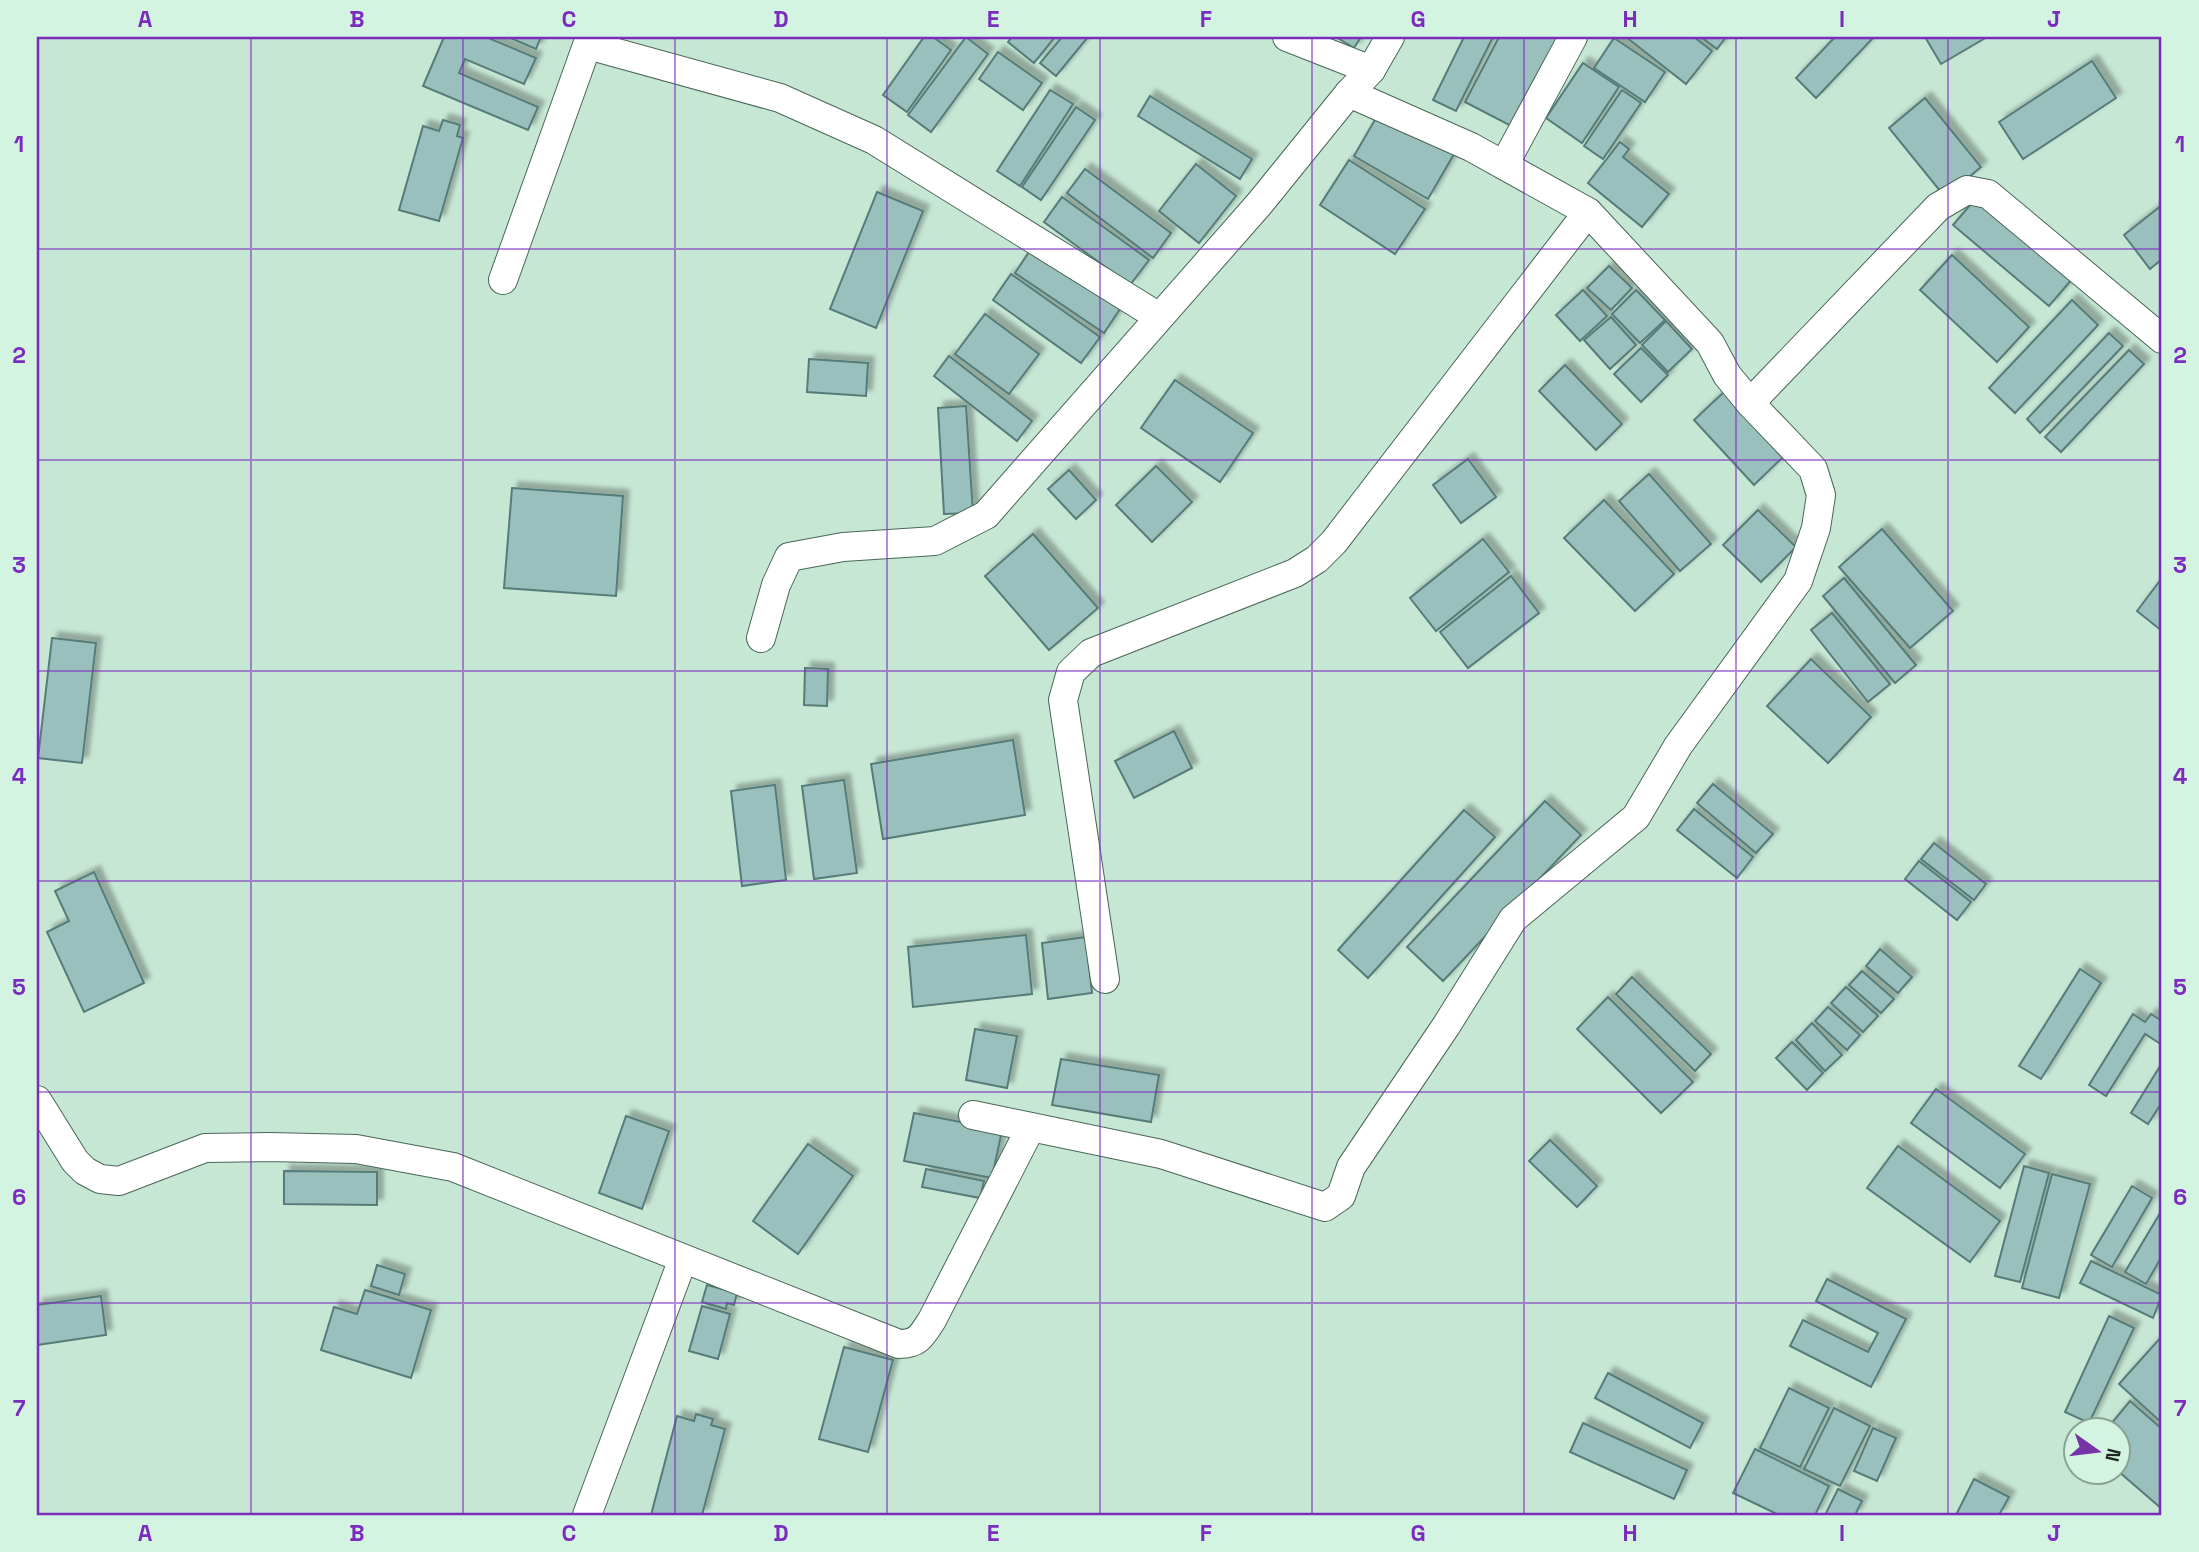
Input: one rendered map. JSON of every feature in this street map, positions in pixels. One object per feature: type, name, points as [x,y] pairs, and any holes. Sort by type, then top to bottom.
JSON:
[{"type":"street","points":[[1287,37],[1371,70]]},
{"type":"street","points":[[761,638],[776,585],[789,557],[843,547],[935,541],[986,515],[1261,203],[1349,93],[1371,70],[1390,37]]},
{"type":"street","points":[[1504,165],[1573,37]]},
{"type":"street","points":[[503,279],[589,41],[780,98],[874,140],[1159,317]]},
{"type":"street","points":[[973,1115],[1161,1154],[1325,1207],[1341,1196],[1351,1167],[1447,1026],[1513,919],[1636,817],[1678,746],[1798,580],[1816,528],[1821,495],[1813,469],[1727,375],[1710,343],[1588,212],[1471,147],[1349,93]]},
{"type":"street","points":[[1750,403],[1938,207],[1967,190],[1988,194],[2162,339]]},
{"type":"street","points":[[1105,979],[1063,700],[1071,672],[1091,653],[1295,573],[1317,559],[1334,542],[1588,212]]},
{"type":"street","points":[[37,1100],[75,1161],[100,1180],[119,1181],[205,1148],[356,1149],[453,1167],[899,1344],[911,1344],[922,1336],[932,1320],[1031,1127]]},
{"type":"street","points":[[587,1515],[683,1259]]},
{"type":"building","points":[[444,37],[486,37],[536,58],[524,84],[465,59],[459,73],[538,107],[528,130],[423,86]]},
{"type":"building","points":[[508,37],[541,37],[536,49]]},
{"type":"building","points":[[924,37],[933,37],[951,50],[907,112],[883,95]]},
{"type":"building","points":[[966,37],[988,54],[931,132],[908,115]]},
{"type":"building","points":[[1012,37],[1055,37],[1034,63],[1008,42]]},
{"type":"building","points":[[1062,37],[1088,37],[1056,76],[1040,63]]},
{"type":"building","points":[[1336,37],[1361,37],[1354,48]]},
{"type":"building","points":[[1464,37],[1493,37],[1456,111],[1433,100]]},
{"type":"building","points":[[1499,37],[1559,37],[1513,127],[1465,102]]},
{"type":"building","points":[[1626,37],[1694,37],[1712,51],[1686,84]]},
{"type":"building","points":[[1701,37],[1726,37],[1717,49]]},
{"type":"building","points":[[1835,37],[1874,37],[1816,98],[1796,78]]},
{"type":"building","points":[[1925,37],[1987,37],[1941,64]]},
{"type":"building","points":[[1614,38],[1665,72],[1645,102],[1594,68]]},
{"type":"building","points":[[998,52],[1042,83],[1023,110],[979,79]]},
{"type":"building","points":[[2092,61],[2116,98],[2023,159],[1999,122]]},
{"type":"building","points":[[1583,63],[1619,87],[1582,143],[1546,118]]},
{"type":"building","points":[[1050,90],[1073,104],[1020,186],[997,171]]},
{"type":"building","points":[[1622,90],[1641,103],[1603,159],[1584,146]]},
{"type":"building","points":[[1150,96],[1252,159],[1240,179],[1138,116]]},
{"type":"building","points":[[1925,98],[1981,167],[1945,197],[1889,128]]},
{"type":"building","points":[[1076,107],[1095,120],[1041,200],[1022,187]]},
{"type":"building","points":[[1380,111],[1454,154],[1428,199],[1354,156]]},
{"type":"building","points":[[443,120],[460,125],[457,136],[463,138],[439,221],[399,210],[423,126],[439,131]]},
{"type":"building","points":[[1620,142],[1629,149],[1623,157],[1669,194],[1642,227],[1588,183]]},
{"type":"building","points":[[1349,160],[1425,209],[1395,254],[1320,205]]},
{"type":"building","points":[[1196,164],[1236,196],[1199,243],[1159,211]]},
{"type":"building","points":[[1085,169],[1171,233],[1153,258],[1067,193]]},
{"type":"building","points":[[877,192],[923,211],[876,328],[830,309]]},
{"type":"building","points":[[1062,197],[1149,260],[1130,285],[1044,222]]},
{"type":"building","points":[[1977,197],[2073,278],[2049,306],[1953,225]]},
{"type":"building","points":[[2162,205],[2162,259],[2150,269],[2124,235]]},
{"type":"building","points":[[1031,249],[1120,309],[1104,333],[1015,273]]},
{"type":"building","points":[[1952,255],[2029,327],[1997,362],[1920,290]]},
{"type":"building","points":[[1609,266],[1632,288],[1611,310],[1587,288]]},
{"type":"building","points":[[1011,274],[1100,337],[1081,363],[993,300]]},
{"type":"building","points":[[1583,290],[1607,316],[1580,341],[1556,315]]},
{"type":"building","points":[[1636,290],[1665,320],[1640,343],[1612,314]]},
{"type":"building","points":[[2072,300],[2098,325],[2015,413],[1989,388]]},
{"type":"building","points":[[985,314],[1039,354],[1009,394],[955,354]]},
{"type":"building","points":[[1611,317],[1636,345],[1610,369],[1584,340]]},
{"type":"building","points":[[1666,321],[1692,349],[1668,372],[1642,345]]},
{"type":"building","points":[[2109,333],[2123,346],[2040,433],[2027,419]]},
{"type":"building","points":[[1641,348],[1668,375],[1641,402],[1614,374]]},
{"type":"building","points":[[2129,350],[2144,364],[2061,452],[2045,437]]},
{"type":"building","points":[[949,356],[1032,421],[1017,441],[934,376]]},
{"type":"building","points":[[809,359],[868,363],[866,396],[807,392]]},
{"type":"building","points":[[1565,365],[1622,424],[1596,450],[1539,391]]},
{"type":"building","points":[[1175,380],[1253,433],[1220,482],[1141,428]]},
{"type":"building","points":[[1724,392],[1783,457],[1754,485],[1694,420]]},
{"type":"building","points":[[966,406],[973,513],[944,514],[938,408]]},
{"type":"building","points":[[1468,459],[1496,497],[1461,523],[1433,485]]},
{"type":"building","points":[[1156,466],[1192,502],[1152,542],[1116,505]]},
{"type":"building","points":[[1069,470],[1096,500],[1076,519],[1048,489]]},
{"type":"building","points":[[1649,474],[1711,544],[1680,571],[1619,501]]},
{"type":"building","points":[[512,488],[623,496],[616,596],[504,588]]},
{"type":"building","points":[[1604,500],[1674,574],[1635,611],[1564,538]]},
{"type":"building","points":[[1758,510],[1796,547],[1761,582],[1723,545]]},
{"type":"building","points":[[1882,529],[1953,611],[1910,648],[1839,567]]},
{"type":"building","points":[[1033,534],[1098,608],[1049,650],[985,576]]},
{"type":"building","points":[[1483,539],[1509,572],[1436,631],[1410,598]]},
{"type":"building","points":[[1511,576],[1539,613],[1468,668],[1440,632]]},
{"type":"building","points":[[1844,578],[1916,665],[1895,683],[1823,596]]},
{"type":"building","points":[[2162,578],[2162,631],[2137,611]]},
{"type":"building","points":[[1832,613],[1890,684],[1868,702],[1811,630]]},
{"type":"building","points":[[52,638],[96,643],[82,763],[38,758]]},
{"type":"building","points":[[1811,659],[1871,717],[1828,763],[1767,706]]},
{"type":"building","points":[[805,668],[828,669],[827,706],[804,705]]},
{"type":"building","points":[[1174,731],[1192,768],[1134,798],[1115,761]]},
{"type":"building","points":[[1013,740],[1025,815],[883,839],[871,764]]},
{"type":"building","points":[[844,780],[857,873],[814,879],[802,786]]},
{"type":"building","points":[[1713,784],[1773,834],[1756,853],[1697,803]]},
{"type":"building","points":[[775,785],[786,880],[742,886],[731,791]]},
{"type":"building","points":[[1545,801],[1581,835],[1443,981],[1407,947]]},
{"type":"building","points":[[1694,809],[1753,857],[1737,878],[1677,830]]},
{"type":"building","points":[[1464,810],[1495,837],[1368,978],[1338,950]]},
{"type":"building","points":[[1934,843],[1986,884],[1974,900],[1921,859]]},
{"type":"building","points":[[1919,861],[1971,902],[1957,920],[1905,879]]},
{"type":"building","points":[[94,872],[144,983],[84,1012],[47,932],[69,921],[55,891]]},
{"type":"building","points":[[1026,935],[1032,994],[913,1007],[908,947]]},
{"type":"building","points":[[1086,937],[1092,993],[1048,999],[1042,943]]},
{"type":"building","points":[[1880,949],[1912,977],[1898,993],[1866,966]]},
{"type":"building","points":[[2080,969],[2101,983],[2041,1079],[2019,1066]]},
{"type":"building","points":[[1862,971],[1894,999],[1881,1013],[1849,985]]},
{"type":"building","points":[[1632,977],[1711,1054],[1695,1071],[1616,994]]},
{"type":"building","points":[[1846,987],[1878,1016],[1863,1032],[1831,1003]]},
{"type":"building","points":[[1608,997],[1693,1082],[1661,1113],[1577,1029]]},
{"type":"building","points":[[1828,1007],[1860,1035],[1847,1050],[1815,1021]]},
{"type":"building","points":[[2133,1014],[2145,1022],[2151,1014],[2162,1021],[2162,1045],[2145,1034],[2106,1096],[2089,1085]]},
{"type":"building","points":[[1812,1023],[1842,1055],[1825,1071],[1796,1040]]},
{"type":"building","points":[[975,1029],[1017,1036],[1007,1088],[966,1080]]},
{"type":"building","points":[[1792,1042],[1823,1073],[1807,1090],[1776,1058]]},
{"type":"building","points":[[1061,1059],[1159,1075],[1151,1122],[1052,1105]]},
{"type":"building","points":[[2162,1063],[2162,1102],[2148,1124],[2131,1113]]},
{"type":"building","points":[[1936,1089],[2025,1154],[2000,1188],[1911,1123]]},
{"type":"building","points":[[914,1113],[1002,1130],[992,1178],[904,1161]]},
{"type":"building","points":[[626,1116],[669,1131],[642,1209],[599,1193]]},
{"type":"building","points":[[1550,1140],[1597,1186],[1577,1207],[1529,1161]]},
{"type":"building","points":[[808,1144],[853,1176],[798,1254],[753,1221]]},
{"type":"building","points":[[1898,1146],[2000,1221],[1970,1262],[1867,1188]]},
{"type":"building","points":[[2024,1166],[2049,1173],[2020,1282],[1995,1276]]},
{"type":"building","points":[[926,1169],[984,1181],[980,1198],[922,1187]]},
{"type":"building","points":[[284,1171],[377,1172],[377,1205],[284,1204]]},
{"type":"building","points":[[2052,1174],[2090,1184],[2059,1298],[2022,1288]]},
{"type":"building","points":[[2132,1186],[2152,1198],[2112,1267],[2091,1255]]},
{"type":"building","points":[[2162,1210],[2162,1256],[2146,1284],[2125,1272]]},
{"type":"building","points":[[2091,1261],[2162,1295],[2153,1318],[2080,1283]]},
{"type":"building","points":[[377,1265],[405,1274],[399,1295],[371,1286]]},
{"type":"building","points":[[1827,1279],[1906,1319],[1871,1387],[1790,1346],[1803,1320],[1868,1352],[1878,1333],[1816,1301]]},
{"type":"building","points":[[707,1285],[737,1293],[734,1305],[727,1303],[726,1309],[702,1302]]},
{"type":"building","points":[[365,1290],[431,1310],[411,1378],[321,1350],[334,1307],[357,1314]]},
{"type":"building","points":[[101,1296],[106,1335],[37,1345],[37,1305]]},
{"type":"building","points":[[702,1306],[730,1314],[718,1359],[689,1351]]},
{"type":"building","points":[[2109,1316],[2134,1328],[2092,1416],[2074,1416],[2065,1412]]},
{"type":"building","points":[[2162,1336],[2162,1423],[2119,1384]]},
{"type":"building","points":[[844,1347],[893,1360],[868,1452],[819,1439]]},
{"type":"building","points":[[1608,1373],[1703,1423],[1690,1448],[1595,1398]]},
{"type":"building","points":[[1789,1388],[1829,1408],[1800,1467],[1760,1448]]},
{"type":"building","points":[[2130,1401],[2162,1429],[2162,1509],[2132,1483],[2132,1416],[2118,1416]]},
{"type":"building","points":[[1834,1408],[1870,1426],[1840,1486],[1804,1469]]},
{"type":"building","points":[[696,1414],[713,1419],[711,1425],[725,1429],[702,1515],[651,1515],[677,1416],[694,1421]]},
{"type":"building","points":[[1583,1423],[1687,1470],[1674,1499],[1570,1452]]},
{"type":"building","points":[[1873,1428],[1896,1438],[1877,1481],[1854,1471]]},
{"type":"building","points":[[1755,1449],[1829,1486],[1815,1515],[1779,1515],[1733,1493]]},
{"type":"building","points":[[1974,1479],[2009,1497],[1999,1515],[1956,1515]]},
{"type":"building","points":[[1838,1489],[1862,1501],[1855,1515],[1825,1515]]}]
